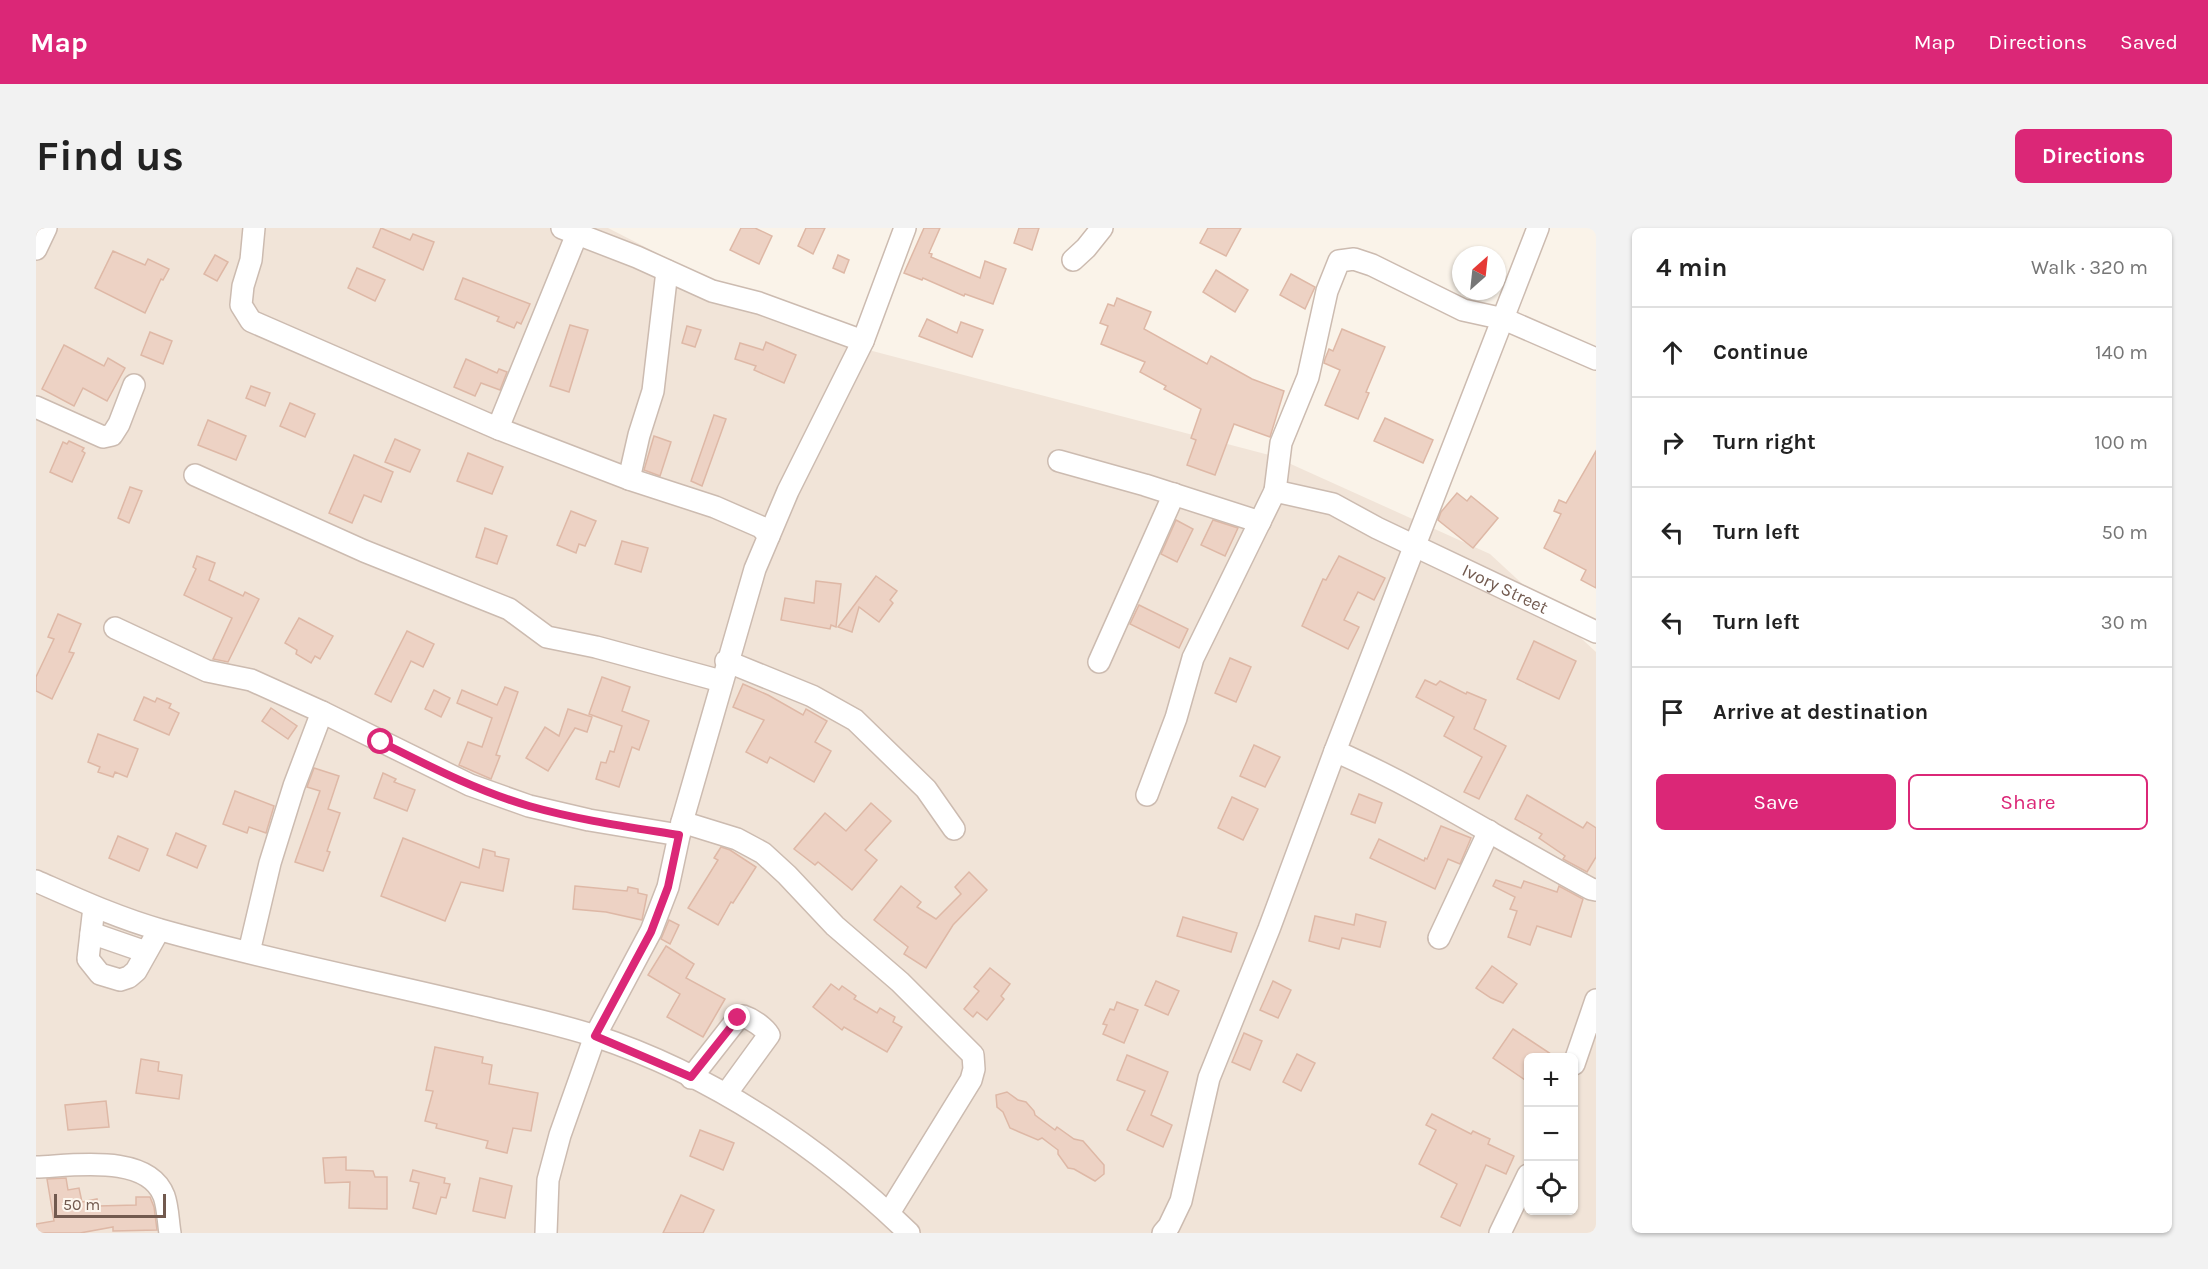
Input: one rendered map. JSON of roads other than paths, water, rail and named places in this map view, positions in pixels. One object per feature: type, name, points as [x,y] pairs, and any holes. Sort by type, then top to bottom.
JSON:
[{"type":"street","points":[[36,249],[46,228]]},
{"type":"street","points":[[254,228],[251,260],[243,286],[241,305],[251,321],[499,429],[629,479],[715,507],[761,527],[769,536]]},
{"type":"street","points":[[546,1233],[548,1180],[560,1135],[595,1036],[651,932],[668,887],[680,828],[755,568],[788,491],[862,341],[905,228]]},
{"type":"street","points":[[1073,260],[1102,228]]},
{"type":"street","points":[[1163,1233],[1181,1201],[1209,1078],[1269,928],[1414,544],[1437,491],[1481,371],[1504,319],[1538,228]]},
{"type":"street","points":[[499,429],[570,231],[637,257],[712,291],[759,303],[862,341]]},
{"type":"street","points":[[1147,795],[1176,718],[1193,658],[1275,491],[1281,443],[1308,377],[1327,291],[1339,261],[1354,259],[1372,265],[1463,310],[1504,319],[1596,359]]},
{"type":"street","points":[[629,479],[639,435],[653,391],[667,272]]},
{"type":"street","points":[[36,407],[103,437],[112,435],[119,424],[134,385]]},
{"type":"street","points":[[1059,461],[1174,494],[1260,522]]},
{"type":"street","points":[[195,475],[364,551],[508,609],[547,637],[724,671],[812,696],[855,720],[926,789],[954,829]]},
{"type":"street","name":"Ivory Street","points":[[1275,491],[1333,504],[1377,528],[1596,632]]},
{"type":"street","points":[[1099,662],[1174,494]]},
{"type":"street","points":[[115,628],[207,671],[251,680],[322,712],[470,785],[529,806],[589,820],[680,828],[737,839],[762,853],[787,874],[835,926],[900,982],[973,1055],[974,1069],[971,1080],[889,1213]]},
{"type":"street","points":[[249,952],[270,863],[294,786],[322,712]]},
{"type":"street","points":[[1335,751],[1384,773],[1489,831],[1532,858],[1596,890]]},
{"type":"street","points":[[1439,938],[1489,831]]},
{"type":"street","points":[[36,881],[94,907],[159,930],[383,982],[595,1036],[726,1094],[794,1136],[874,1198],[909,1233]]},
{"type":"street","points":[[94,907],[88,959],[100,974],[120,980],[129,978],[136,971],[159,930]]},
{"type":"street","points":[[91,933],[146,952]]},
{"type":"street","points":[[1578,1053],[1596,1000]]},
{"type":"street","points":[[691,1077],[738,1018],[743,1016],[748,1018],[769,1035],[726,1094]]},
{"type":"street","points":[[36,1167],[110,1165],[132,1168],[145,1173],[153,1179],[165,1198],[170,1233]]},
{"type":"street","points":[[1500,1233],[1524,1183]]}]
